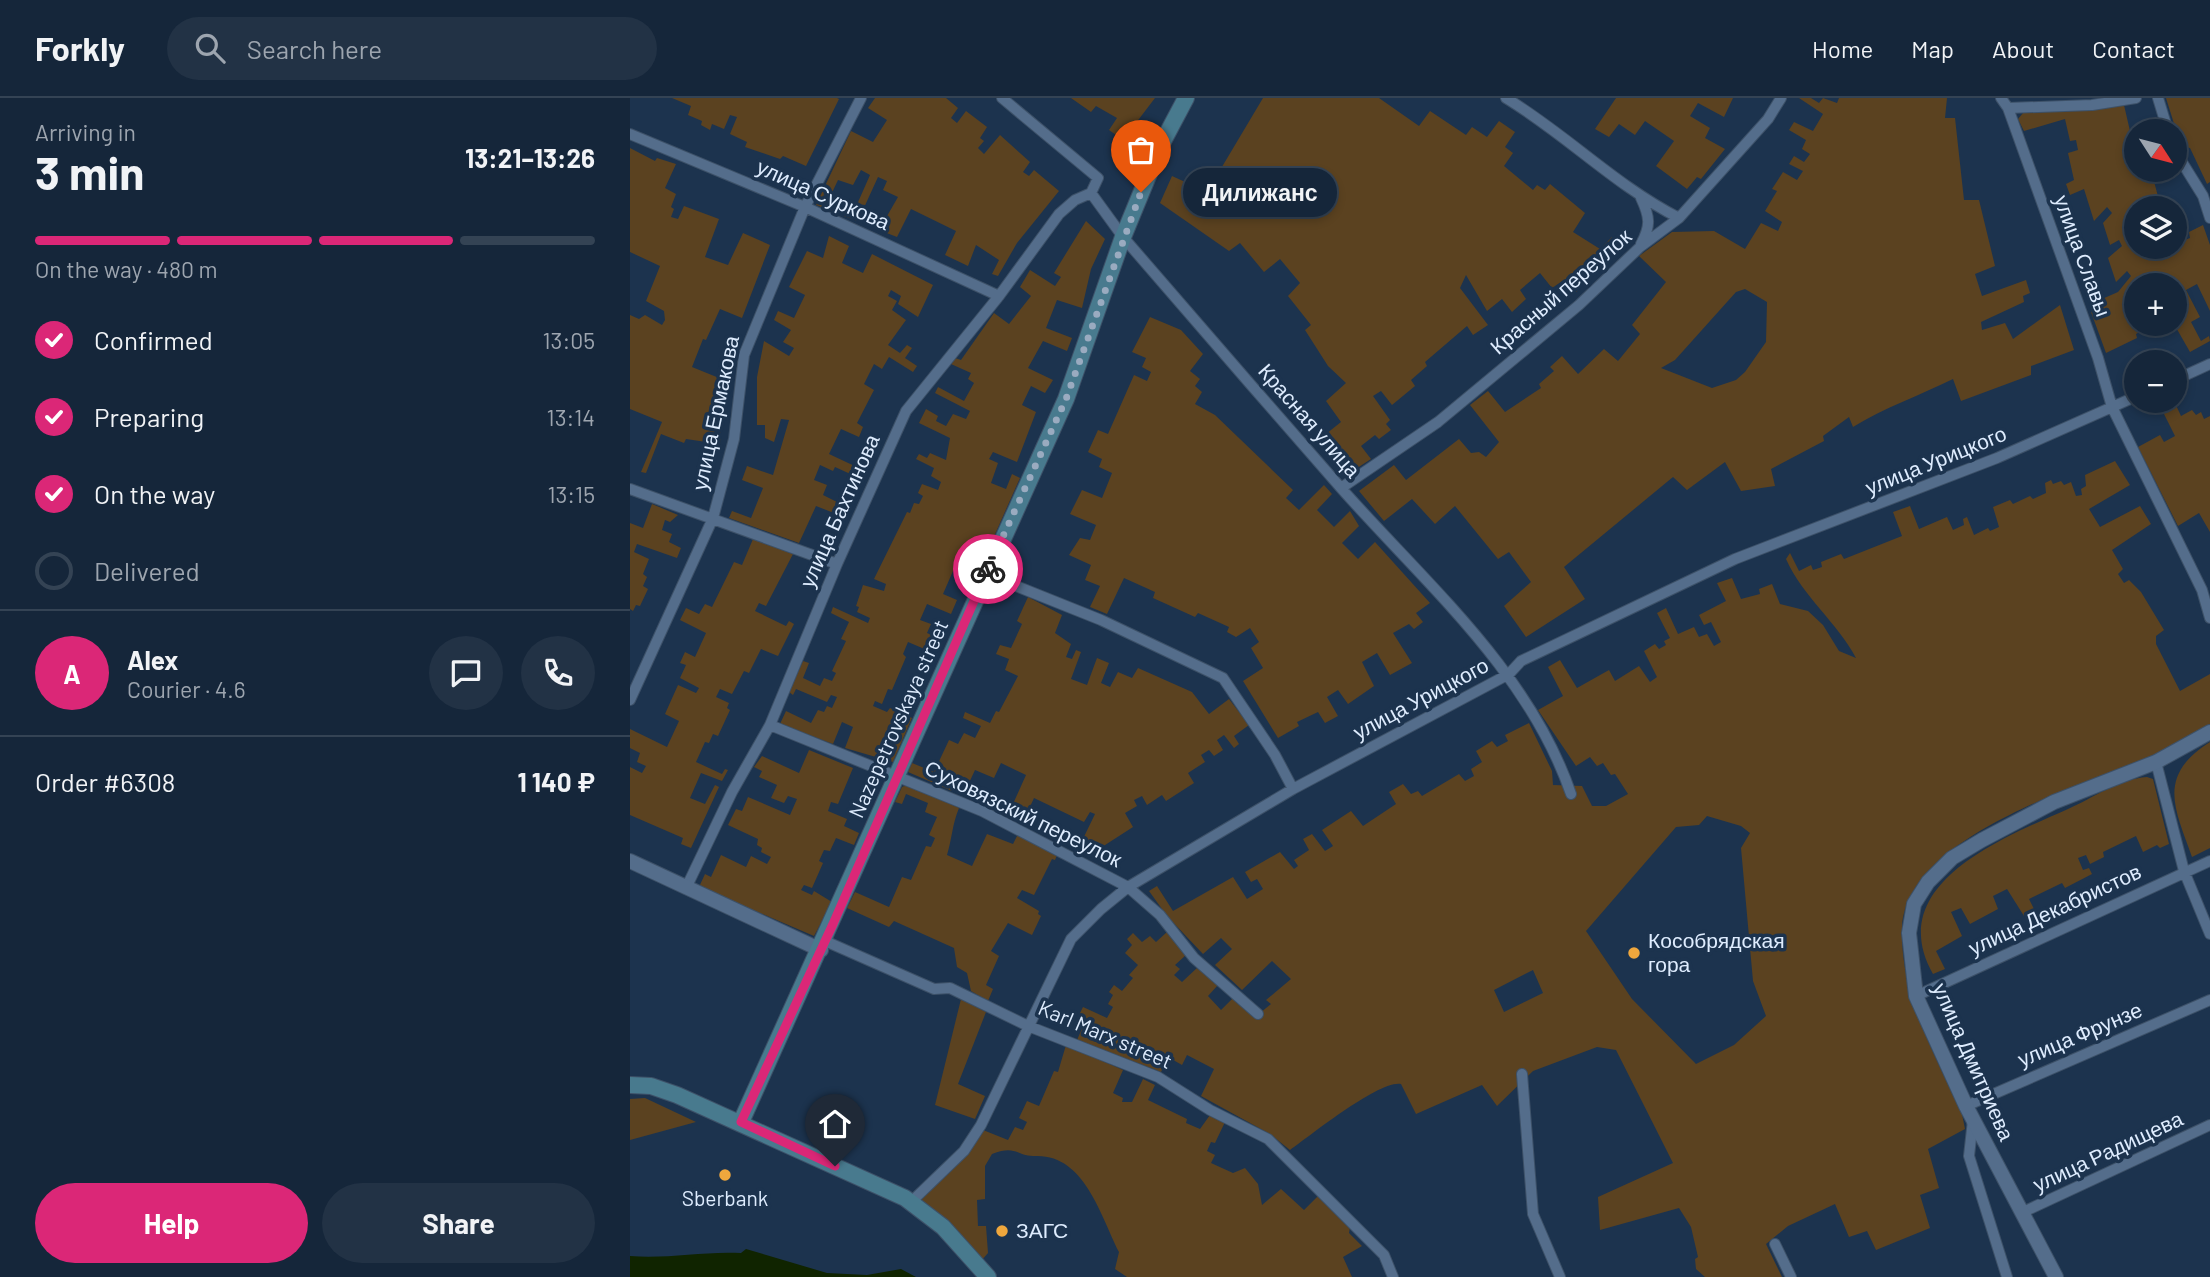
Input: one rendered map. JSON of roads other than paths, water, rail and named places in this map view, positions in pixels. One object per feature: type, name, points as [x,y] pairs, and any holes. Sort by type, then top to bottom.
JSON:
[{"type":"main road","name":"Nazepetrovskaya street","points":[[741,1122],[823,946],[1066,399],[1122,237],[1160,147],[1186,98]]},
{"type":"main road","points":[[630,1086],[651,1087],[741,1122],[911,1202],[943,1227],[988,1277]]},
{"type":"street","name":"улица Ермакова","points":[[630,700],[713,519],[734,439],[744,355],[805,206],[861,98]]},
{"type":"street","name":"Красная улица","points":[[1002,98],[1098,178],[1091,193],[1122,237],[1509,674],[1563,769],[1571,794]]},
{"type":"street","points":[[1506,98],[1552,127],[1641,198],[1679,218]]},
{"type":"street","name":"Красный переулок","points":[[1342,488],[1438,422],[1579,305],[1640,247],[1679,218],[1768,119],[1781,98]]},
{"type":"street","points":[[2005,103],[2092,105],[2136,98]]},
{"type":"street","points":[[2158,98],[2164,119]]},
{"type":"street","name":"улица Славы","points":[[2005,103],[2098,358],[2112,407],[2202,590],[2210,618]]},
{"type":"street","name":"улица Суркова","points":[[630,134],[805,206],[999,296]]},
{"type":"street","points":[[2188,172],[2203,196],[2210,219]]},
{"type":"street","name":"улица Бахтинова","points":[[687,886],[732,792],[770,725],[837,564],[906,411],[999,296],[1059,214],[1074,200],[1091,193]]},
{"type":"street","points":[[1640,247],[1649,230],[1649,215],[1641,198]]},
{"type":"street","points":[[2187,374],[2210,363]]},
{"type":"street","name":"улица Урицкого","points":[[911,1202],[964,1151],[981,1125],[1071,939],[1128,887],[1293,789],[1509,674],[1521,661],[1735,559],[1997,458],[2124,402]]},
{"type":"street","points":[[630,489],[837,564]]},
{"type":"street","points":[[986,574],[1101,620],[1223,678],[1275,755],[1293,789]]},
{"type":"street","name":"Суховязский переулок","points":[[770,725],[982,811],[1128,887],[1160,915],[1194,958],[1258,1014]]},
{"type":"street","name":"улица Дмитриева","points":[[2056,1277],[1966,1106],[1916,996],[1909,933],[1914,904],[1928,882],[1952,858],[2054,803],[2156,762],[2210,732]]},
{"type":"street","points":[[2156,762],[2184,871],[2210,934]]},
{"type":"street","name":"Karl Marx street","points":[[630,861],[823,946],[934,989],[950,988],[1028,1026],[1158,1077],[1210,1110],[1268,1139],[1384,1255],[1393,1277]]},
{"type":"street","name":"улица Декабристов","points":[[1916,996],[2210,861]]},
{"type":"street","name":"улица Фрунзе","points":[[1966,1106],[2210,1000]]},
{"type":"street","points":[[1522,1074],[1533,1214],[1560,1277]]},
{"type":"street","points":[[1973,1120],[1969,1156],[2007,1277]]},
{"type":"street","name":"улица Радищева","points":[[2021,1213],[2210,1125]]},
{"type":"street","points":[[1775,1244],[1791,1277]]},
{"type":"place","name":"Дилижанс","points":[[1141,192]]},
{"type":"place","name":"Кособрядская гора","points":[[1634,953]]},
{"type":"place","name":"Sberbank","points":[[725,1175]]},
{"type":"place","name":"ЗАГС","points":[[1002,1231]]}]
